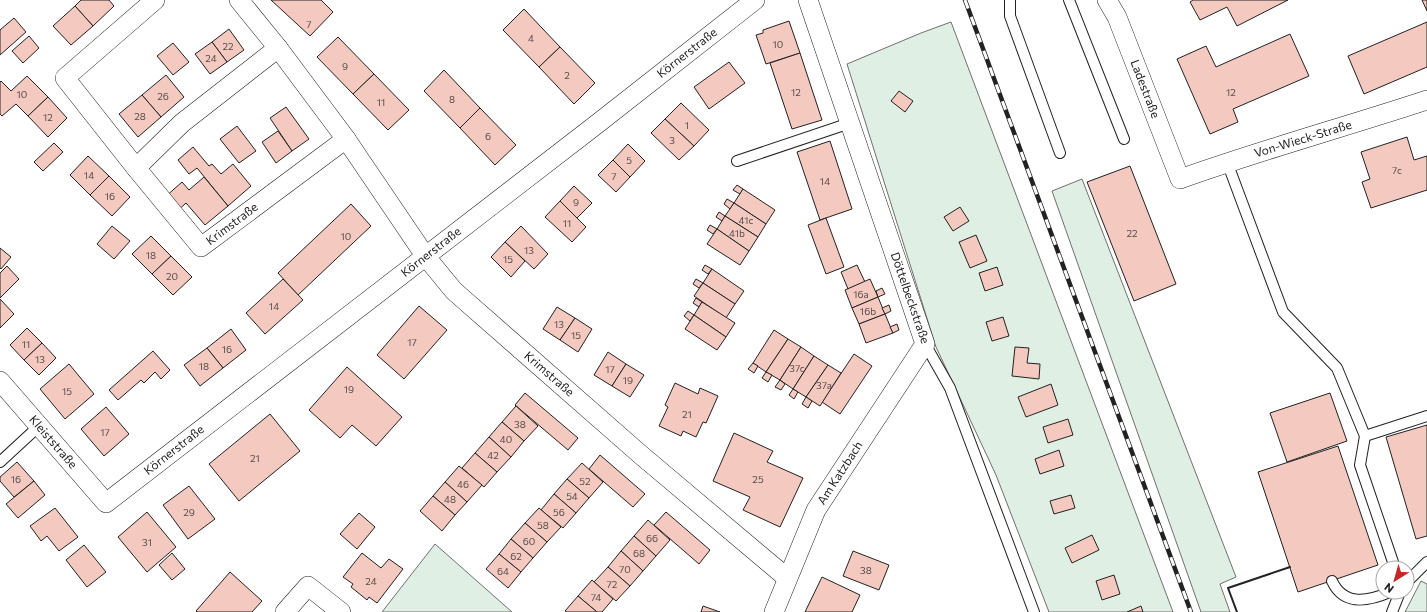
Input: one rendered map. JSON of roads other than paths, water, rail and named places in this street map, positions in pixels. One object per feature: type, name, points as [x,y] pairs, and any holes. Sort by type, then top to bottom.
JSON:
[{"type":"street","name":"Krimstraße","points":[[155,0],[65,78],[201,247],[346,139]]},
{"type":"street","name":"Krimstraße","points":[[239,0],[278,48],[346,139],[426,257],[454,291],[641,455],[787,578]]},
{"type":"street","name":"Körnerstraße","points":[[106,503],[426,257],[755,0]]},
{"type":"street","name":"Döttelbeckstraße","points":[[808,0],[925,344]]},
{"type":"street","name":"Ladestraße","points":[[1107,0],[1117,18],[1180,179]]},
{"type":"street","points":[[136,168],[182,123],[278,48]]},
{"type":"street","name":"Von-Wieck-Straße","points":[[1180,179],[1227,162],[1344,127],[1427,100]]},
{"type":"street","name":"Am Katzbach","points":[[774,612],[816,510],[925,344]]},
{"type":"street","name":"Kleiststraße","points":[[0,381],[106,503]]},
{"type":"street","points":[[285,612],[308,586],[341,612]]},
{"type":"lane","points":[[1010,0],[1010,16],[1060,153]]},
{"type":"lane","points":[[1069,0],[1124,139]]},
{"type":"lane","points":[[737,161],[850,123]]},
{"type":"lane","points":[[1227,162],[1282,312],[1337,368],[1365,436],[1360,465],[1392,560]]},
{"type":"lane","name":"Döttelbeckstraße","points":[[925,344],[950,388],[1034,612]]},
{"type":"lane","points":[[1365,436],[1427,416]]},
{"type":"lane","points":[[0,462],[39,426]]},
{"type":"lane","points":[[1415,574],[1427,562]]},
{"type":"lane","points":[[1332,581],[1342,594],[1355,600],[1375,599]]},
{"type":"lane","points":[[1392,612],[1397,600]]},
{"type":"railway","points":[[965,0],[1191,612]]}]
